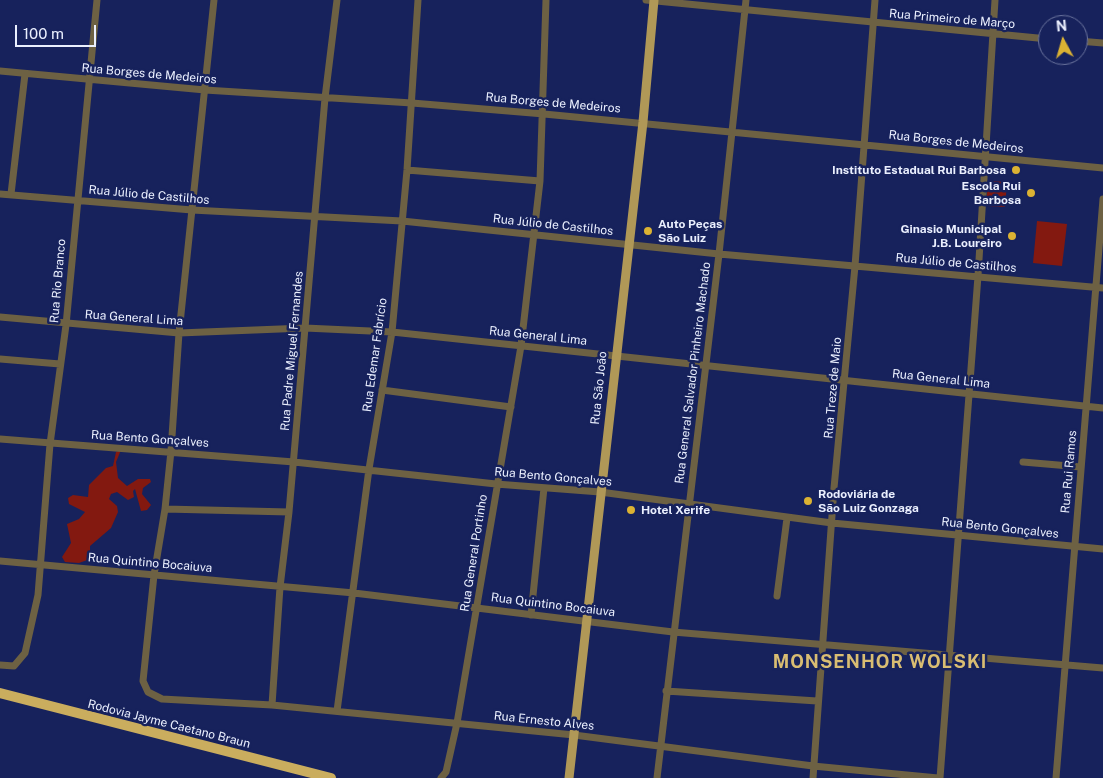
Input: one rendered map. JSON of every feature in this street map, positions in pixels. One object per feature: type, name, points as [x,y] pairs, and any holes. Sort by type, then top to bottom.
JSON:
[{"type":"highway","name":"Rodovia Jayme Caetano Braun","points":[[0,693],[327,778]]},
{"type":"main road","name":"Rua São João","points":[[568,778],[588,621],[615,355],[643,122],[654,0]]},
{"type":"street","name":"Rua Rio Branco","points":[[0,665],[14,666],[25,653],[38,595],[50,444],[66,325],[76,200],[97,0]]},
{"type":"street","points":[[154,575],[165,508],[171,451],[179,333],[214,0]]},
{"type":"street","name":"Rua Padre Miguel Fernandes","points":[[272,705],[280,587],[294,462],[325,98],[337,0]]},
{"type":"street","name":"Rua Edemar Fabrício","points":[[337,712],[369,469],[392,332],[407,170],[418,0]]},
{"type":"street","name":"Rua General Portinho","points":[[441,778],[446,772],[456,723],[521,346],[536,235],[544,114],[546,0]]},
{"type":"street","name":"Rua Primeiro de Março","points":[[646,0],[1038,38]]},
{"type":"street","name":"Rua General Salvador Pinheiro Machado","points":[[656,778],[719,254],[746,0]]},
{"type":"street","name":"Rua Treze de Maio","points":[[813,778],[832,523],[856,266],[875,0]]},
{"type":"street","points":[[939,778],[970,393],[996,0]]},
{"type":"street","points":[[1088,42],[1103,43]]},
{"type":"street","name":"Rua Borges de Medeiros","points":[[0,72],[205,90],[412,103],[643,122],[1103,168]]},
{"type":"street","points":[[11,194],[25,74]]},
{"type":"street","points":[[407,170],[540,181]]},
{"type":"street","name":"Rua Júlio de Castilhos","points":[[0,194],[192,210],[402,221],[719,254],[1100,287]]},
{"type":"street","name":"Rua Rui Ramos","points":[[1056,778],[1086,406],[1100,287],[1103,198]]},
{"type":"street","name":"Rua General Lima","points":[[0,317],[66,325],[179,333],[306,328],[392,332],[1103,408]]},
{"type":"street","points":[[0,359],[60,364]]},
{"type":"street","points":[[382,390],[511,407]]},
{"type":"street","name":"Rua Bento Gonçalves","points":[[0,439],[171,451],[369,469],[496,484],[600,492],[688,506],[787,518],[1103,549]]},
{"type":"street","points":[[1023,462],[1081,467]]},
{"type":"street","points":[[531,615],[544,488]]},
{"type":"street","points":[[165,508],[289,512]]},
{"type":"street","points":[[777,596],[787,518]]},
{"type":"street","name":"Rua Quintino Bocaiuva","points":[[0,561],[354,594],[476,607],[673,632],[1103,668]]},
{"type":"street","name":"Rua Ernesto Alves","points":[[154,575],[143,681],[148,692],[162,699],[272,705],[456,723],[574,735],[813,766],[939,778]]},
{"type":"street","points":[[666,691],[818,701]]},
{"type":"shaded area","points":[[988,181],[1007,182],[1005,207],[986,206]]},
{"type":"shaded area","points":[[1037,221],[1067,224],[1062,266],[1033,263]]},
{"type":"shaded area","points":[[121,450],[116,462],[118,478],[127,486],[138,479],[150,479],[151,482],[143,488],[142,494],[151,505],[147,510],[141,511],[135,489],[133,491],[134,497],[128,500],[117,492],[111,494],[109,499],[117,506],[118,512],[111,528],[90,546],[90,559],[79,563],[65,562],[62,557],[71,543],[67,524],[79,519],[85,512],[69,504],[68,498],[73,495],[88,497],[89,485],[106,468],[113,466],[116,452]]},
{"type":"place","name":"Instituto Estadual Rui Barbosa","points":[[1016,170]]},
{"type":"place","name":"Escola Rui Barbosa","points":[[1031,193]]},
{"type":"place","name":"Auto Peças São Luiz","points":[[648,231]]},
{"type":"place","name":"Ginasio Municipal J.B. Loureiro","points":[[1012,236]]},
{"type":"place","name":"Rodoviária de São Luiz Gonzaga","points":[[808,501]]},
{"type":"place","name":"Hotel Xerife","points":[[631,510]]},
{"type":"district","name":"MONSENHOR WOLSKI","points":[[880,662]]}]
